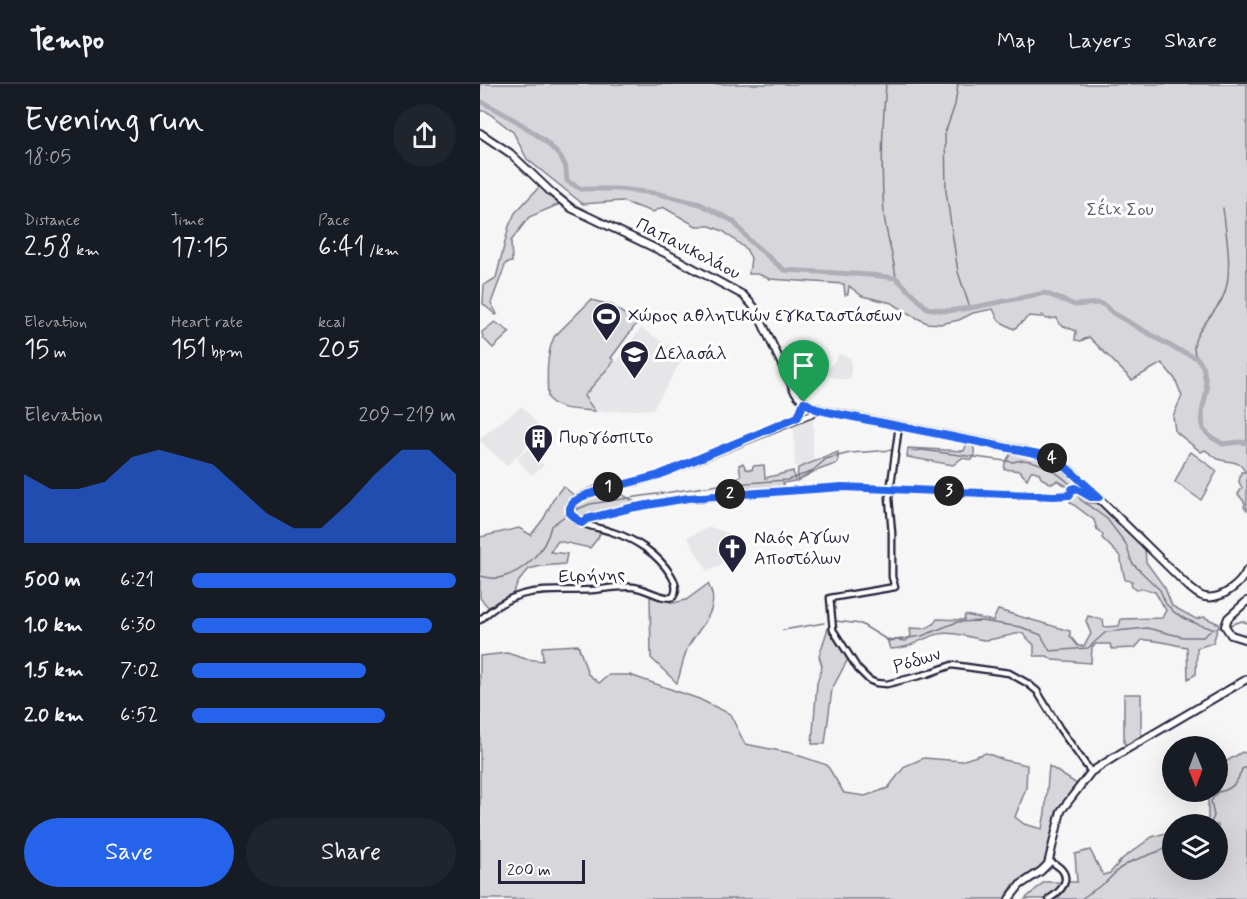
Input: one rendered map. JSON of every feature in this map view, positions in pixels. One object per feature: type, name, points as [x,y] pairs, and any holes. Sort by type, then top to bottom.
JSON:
[{"type":"main road","name":"Παπανικολάου","points":[[480,133],[510,153],[550,192],[571,208],[685,263],[743,295],[755,308],[793,389],[804,402],[816,409],[1044,455],[1067,468],[1092,495],[1191,589],[1202,596],[1214,597],[1232,588],[1242,580],[1247,570]]},
{"type":"main road","points":[[1247,601],[1232,614],[1226,626],[1231,635],[1247,640]]},
{"type":"main road","points":[[1010,899],[1020,885],[1041,871],[1049,861],[1061,811],[1091,772],[1247,679]]},
{"type":"street","points":[[798,417],[804,402]]},
{"type":"street","name":"Ειρήνης","points":[[664,473],[816,409]]},
{"type":"street","name":"Ειρήνης","points":[[480,620],[509,598],[531,592],[630,587],[648,590],[666,598],[674,595],[676,588],[673,578],[660,561],[620,534],[582,523],[569,512],[576,500],[593,491],[664,473],[811,414],[816,409]]},
{"type":"street","points":[[890,490],[899,426]]},
{"type":"street","points":[[582,523],[587,519],[630,508],[688,498],[842,487],[1070,495],[1074,488],[1092,495]]},
{"type":"street","name":"Ρόδων","points":[[890,490],[892,577],[895,587],[830,598],[833,629],[858,668],[868,680],[878,684],[889,684],[952,665],[1009,673],[1035,690],[1091,772]]},
{"type":"street","points":[[1049,861],[1062,871],[1065,881],[1061,891],[1049,899]]},
{"type":"shaded area","name":"Δελασάλ","points":[[641,328],[684,356],[653,409],[598,412],[585,395],[614,361],[616,362]]},
{"type":"shaded area","points":[[839,354],[851,358],[851,379],[838,379],[827,375]]},
{"type":"shaded area","points":[[522,406],[543,431],[507,466],[480,441],[480,438]]},
{"type":"shaded area","points":[[813,420],[813,461],[795,467],[794,428],[803,422]]},
{"type":"shaded area","points":[[532,445],[538,451],[535,454],[544,466],[531,475],[517,459]]},
{"type":"shaded area","points":[[710,527],[728,533],[731,540],[722,545],[729,559],[708,572],[687,537]]},
{"type":"green space","name":"Σέιχ Σου","points":[[480,84],[1247,84],[1247,510],[1238,494],[1242,488],[1239,482],[1241,472],[1245,472],[1243,468],[1237,463],[1218,459],[1205,450],[1201,452],[1175,431],[1173,416],[1182,396],[1175,379],[1162,363],[1132,380],[1089,337],[1081,341],[1075,340],[1076,331],[1059,324],[1057,318],[1046,319],[1042,315],[1041,317],[1029,316],[1014,329],[999,321],[993,309],[973,313],[959,320],[940,324],[927,323],[892,303],[862,296],[849,286],[848,294],[845,295],[844,284],[770,279],[758,274],[749,274],[751,258],[746,249],[723,231],[710,226],[696,226],[663,207],[653,212],[621,201],[583,204],[527,159],[513,132],[486,111],[480,111]]},
{"type":"green space","points":[[541,185],[562,203],[529,217],[511,241],[512,262],[506,263],[491,303],[496,315],[483,304],[484,285],[496,278],[509,226],[515,213]]},
{"type":"green space","points":[[591,300],[611,305],[637,323],[611,358],[614,361],[584,396],[595,411],[562,407],[551,402],[548,397],[548,366],[554,337]]},
{"type":"green space","points":[[495,322],[510,332],[493,348],[483,338],[482,332]]},
{"type":"green space","points":[[967,443],[973,444],[975,455],[972,460],[962,458],[953,465],[907,457],[908,448],[964,451]]},
{"type":"green space","points":[[838,452],[838,463],[813,472],[797,481],[798,468]]},
{"type":"green space","points":[[1191,452],[1217,471],[1201,500],[1175,482]]},
{"type":"green space","points":[[1011,453],[1032,456],[1059,469],[1075,481],[1083,488],[1080,493],[1087,503],[1103,506],[1145,548],[1146,562],[1165,588],[1172,606],[1196,619],[1204,617],[1219,624],[1213,643],[1197,648],[1196,674],[1188,679],[1187,647],[1153,640],[1142,640],[1135,648],[1112,649],[1110,644],[1096,644],[1092,647],[1091,663],[1034,656],[1034,645],[1022,633],[985,640],[945,633],[898,649],[890,649],[887,639],[906,641],[911,636],[910,628],[929,627],[937,619],[964,620],[965,615],[993,621],[998,610],[1070,631],[1070,636],[1078,646],[1084,646],[1091,634],[1086,621],[1088,616],[1103,620],[1104,627],[1119,626],[1121,619],[1162,618],[1166,610],[1155,592],[1142,588],[1138,590],[1131,585],[1132,581],[1125,580],[1121,557],[1102,538],[1103,535],[1097,529],[1094,520],[1070,502],[1073,490],[1057,480],[1050,483],[1034,471],[1031,471],[1027,479],[1021,471],[1004,469]]},
{"type":"green space","points":[[743,463],[746,469],[752,470],[753,466],[764,465],[765,478],[793,471],[795,481],[783,483],[785,490],[739,491],[735,479],[741,476],[739,465]]},
{"type":"green space","points":[[563,486],[576,497],[567,508],[571,518],[580,524],[601,530],[598,538],[590,548],[558,541],[550,552],[567,554],[565,564],[529,569],[519,581],[512,595],[490,609],[480,598],[480,537],[519,528],[531,535]]},
{"type":"green space","points":[[618,487],[623,495],[638,504],[582,518],[572,513],[573,505],[583,498]]},
{"type":"green space","points":[[708,584],[713,601],[711,609],[688,647],[677,683],[651,658],[650,594],[673,603],[686,600]]},
{"type":"green space","points":[[829,625],[849,657],[832,689],[825,744],[812,744],[817,683],[822,666],[819,656]]},
{"type":"green space","points":[[578,645],[588,674],[599,683],[609,675],[630,675],[699,699],[730,714],[745,744],[791,753],[827,765],[844,793],[865,796],[888,788],[905,766],[924,758],[961,761],[986,753],[1027,765],[1026,788],[1015,817],[1024,824],[1042,829],[1049,766],[1077,784],[1056,816],[1047,859],[1039,869],[1014,884],[1004,899],[480,899],[480,656],[507,653],[543,661],[542,647]]},
{"type":"green space","points":[[1124,694],[1141,694],[1141,736],[1127,745],[1124,743]]},
{"type":"green space","points":[[1242,752],[1247,754],[1247,899],[1025,899],[1044,882],[1077,882],[1075,854],[1090,850],[1103,875],[1110,873],[1122,859],[1152,837],[1162,834],[1162,880],[1228,880],[1228,814],[1208,814],[1208,802],[1228,802],[1228,760]]},
{"type":"waterway","points":[[886,84],[882,149],[883,198],[885,222],[896,278]]},
{"type":"waterway","points":[[958,84],[955,105],[945,133],[946,191],[958,272],[970,308]]},
{"type":"waterway","points":[[480,101],[538,135],[557,153],[565,165],[567,181],[581,189],[618,189],[655,193],[700,204],[733,221],[750,241],[784,270],[896,278],[927,308],[947,311],[1045,293],[1075,305],[1099,303],[1104,305],[1113,313],[1174,348],[1197,358],[1203,366],[1207,389],[1202,412],[1203,429],[1223,444],[1247,443]]},
{"type":"waterway","points":[[1197,358],[1194,350],[1198,334],[1223,297],[1228,276],[1229,265],[1223,208]]},
{"type":"waterway","points":[[573,511],[590,504],[636,497],[719,485],[787,480],[811,472],[826,459],[850,453],[894,450]]},
{"type":"waterway","points":[[911,451],[922,450],[1013,462],[1020,460],[1036,462],[1051,469],[1070,484]]},
{"type":"waterway","points":[[1077,494],[1081,500],[1107,519],[1126,544],[1132,563],[1160,590],[1166,604],[1174,612],[1200,625],[1213,629],[1222,627]]},
{"type":"waterway","points":[[480,576],[499,578],[526,565],[539,551],[551,526],[569,513]]},
{"type":"waterway","points":[[835,621],[861,624],[889,641],[922,636],[957,622],[981,621],[1021,627],[1041,635],[1050,651],[1088,648],[1106,632],[1147,628],[1183,637],[1203,637],[1213,629]]},
{"type":"waterway","points":[[1227,626],[1242,621],[1247,623]]},
{"type":"waterway","points":[[783,630],[824,623]]},
{"type":"waterway","points":[[1228,788],[1239,778],[1242,769],[1247,767]]},
{"type":"waterway","points":[[1211,802],[1214,814]]},
{"type":"waterway","points":[[1081,899],[1130,862],[1162,850]]},
{"type":"place","name":"Χώρος αθλητικών εγκαταστάσεων","points":[[607,342]]},
{"type":"place","name":"Δελασάλ","points":[[634,380]]},
{"type":"place","name":"Πυργόσπιτο","points":[[538,464]]},
{"type":"place","name":"Ναός Αγίων Αποστόλων","points":[[733,574]]},
{"type":"route","points":[[804,402],[810,407],[828,412],[1044,455],[1067,468],[1099,497],[1091,497],[1075,488],[1072,489],[1070,495],[1040,496],[1018,493],[842,487],[683,499],[630,508],[587,519],[582,523],[570,514],[573,502],[580,497],[659,475],[798,417],[804,402]]}]
